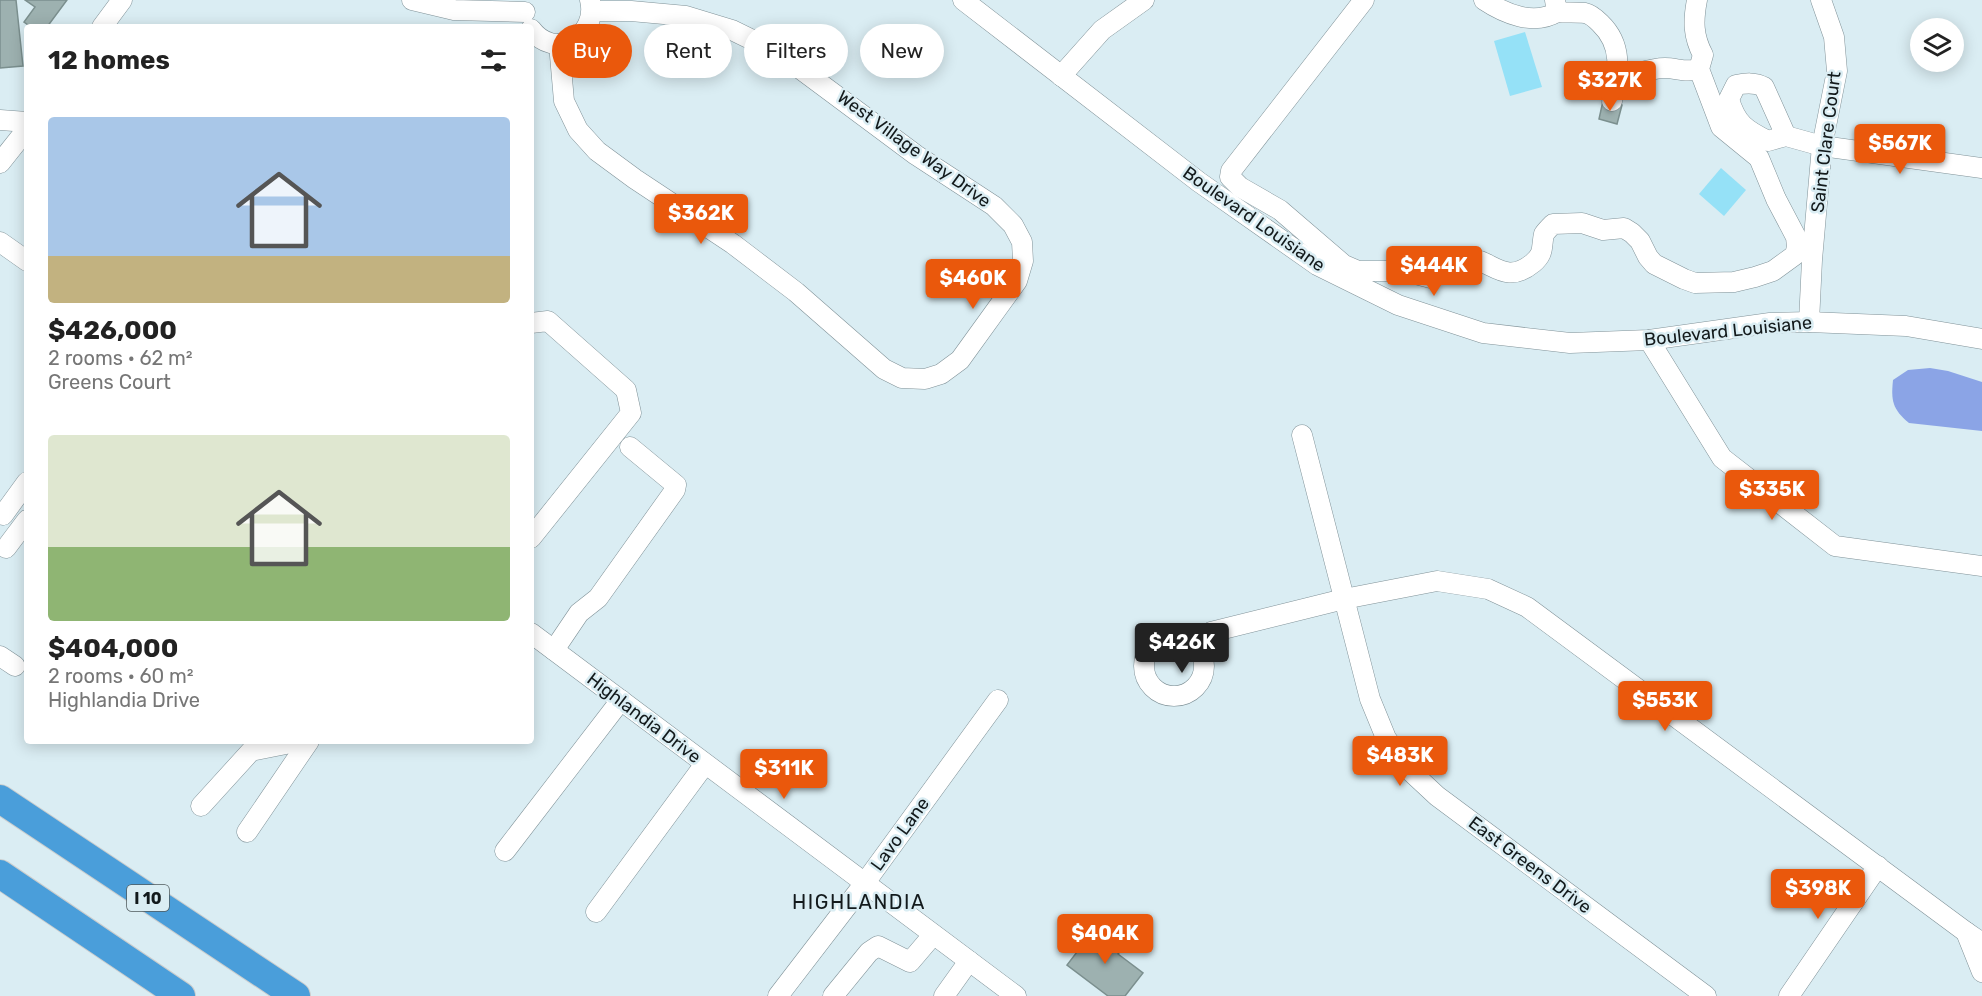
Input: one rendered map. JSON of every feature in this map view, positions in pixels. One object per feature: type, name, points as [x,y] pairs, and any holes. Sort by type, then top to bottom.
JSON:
[{"type":"highway","name":"I 10","points":[[0,800],[296,996]]},
{"type":"highway","points":[[0,874],[181,996]]},
{"type":"street","points":[[104,24],[122,0]]},
{"type":"street","points":[[412,0],[454,10],[528,17]]},
{"type":"street","name":"Boulevard Louisiane","points":[[963,0],[1199,183],[1317,265],[1398,305],[1483,333],[1570,343],[1649,340],[1770,323],[1809,322],[1906,326],[1982,339]]},
{"type":"street","points":[[1061,76],[1102,30],[1144,0]]},
{"type":"street","points":[[1364,0],[1231,171],[1230,177],[1240,187],[1280,210],[1334,258],[1358,271],[1404,271],[1431,278],[1466,259],[1474,260],[1498,271],[1519,272],[1535,262],[1544,248],[1544,233],[1553,224],[1569,222],[1582,223],[1603,230],[1624,228],[1640,241],[1654,264],[1695,283],[1734,282],[1773,271],[1795,255],[1796,237],[1776,199],[1759,158],[1721,127],[1699,69],[1703,55],[1696,42],[1693,23],[1697,0]]},
{"type":"street","points":[[1484,0],[1494,7],[1524,17],[1544,18],[1556,6],[1586,13],[1604,27],[1612,36],[1616,46],[1617,78],[1612,101]]},
{"type":"street","name":"Saint Clare Court","points":[[1809,322],[1822,146],[1837,72],[1834,37],[1821,0]]},
{"type":"street","points":[[589,24],[591,20],[591,6]]},
{"type":"street","name":"West Village Way Drive","points":[[562,78],[564,101],[578,130],[597,151],[733,244],[796,292],[884,369],[902,378],[925,379],[941,374],[960,360],[1017,281],[1023,261],[1022,242],[1013,225],[994,206],[916,154],[779,53],[732,30],[686,16],[591,6]]},
{"type":"street","points":[[534,26],[543,40],[552,42]]},
{"type":"street","points":[[1617,78],[1638,71],[1667,68],[1691,72],[1699,69]]},
{"type":"street","points":[[0,120],[24,122]]},
{"type":"street","points":[[0,163],[24,133]]},
{"type":"street","points":[[1786,136],[1822,146],[1982,168]]},
{"type":"street","points":[[0,242],[24,259]]},
{"type":"street","points":[[534,323],[548,321],[626,390],[631,413],[534,534]]},
{"type":"street","points":[[1649,340],[1722,458],[1835,546],[1982,566]]},
{"type":"street","name":"East Greens Drive","points":[[1302,435],[1370,699],[1386,738],[1408,769],[1437,796],[1707,996]]},
{"type":"street","points":[[554,650],[579,613],[598,598],[675,490],[676,485],[630,447]]},
{"type":"street","points":[[3,515],[24,486]]},
{"type":"street","points":[[6,548],[24,524]]},
{"type":"street","points":[[1194,642],[1211,632],[1344,599],[1437,581],[1488,588],[1527,607],[1982,943]]},
{"type":"street","name":"Highlandia Drive","points":[[534,635],[1016,996]]},
{"type":"street","points":[[505,851],[621,700]]},
{"type":"street","name":"Lavo Lane","points":[[778,996],[864,884],[998,700]]},
{"type":"street","points":[[201,806],[251,751],[286,744]]},
{"type":"street","points":[[247,832],[307,744]]},
{"type":"street","points":[[596,912],[705,764]]},
{"type":"street","points":[[1789,996],[1878,866]]},
{"type":"street","points":[[1966,932],[1982,972]]},
{"type":"street","points":[[834,996],[868,952],[878,946],[910,962],[933,934]]},
{"type":"street","points":[[944,996],[969,961]]},
{"type":"shaded area","points":[[1525,32],[1542,87],[1510,96],[1494,41]]},
{"type":"shaded area","points":[[1721,168],[1746,190],[1724,216],[1699,194]]},
{"type":"shaded area","points":[[1930,368],[1982,382],[1982,431],[1909,423],[1899,413],[1893,399],[1893,380],[1908,370]]},
{"type":"building","points":[[0,0],[16,0],[23,66],[0,68]]},
{"type":"building","points":[[25,0],[67,0],[49,24],[24,22],[35,7]]},
{"type":"building","points":[[1603,101],[1622,105],[1617,124],[1599,119]]},
{"type":"building","points":[[1096,927],[1123,948],[1118,954],[1143,973],[1125,996],[1108,996],[1067,965]]},
{"type":"district","name":"HIGHLANDIA","points":[[859,902]]}]
